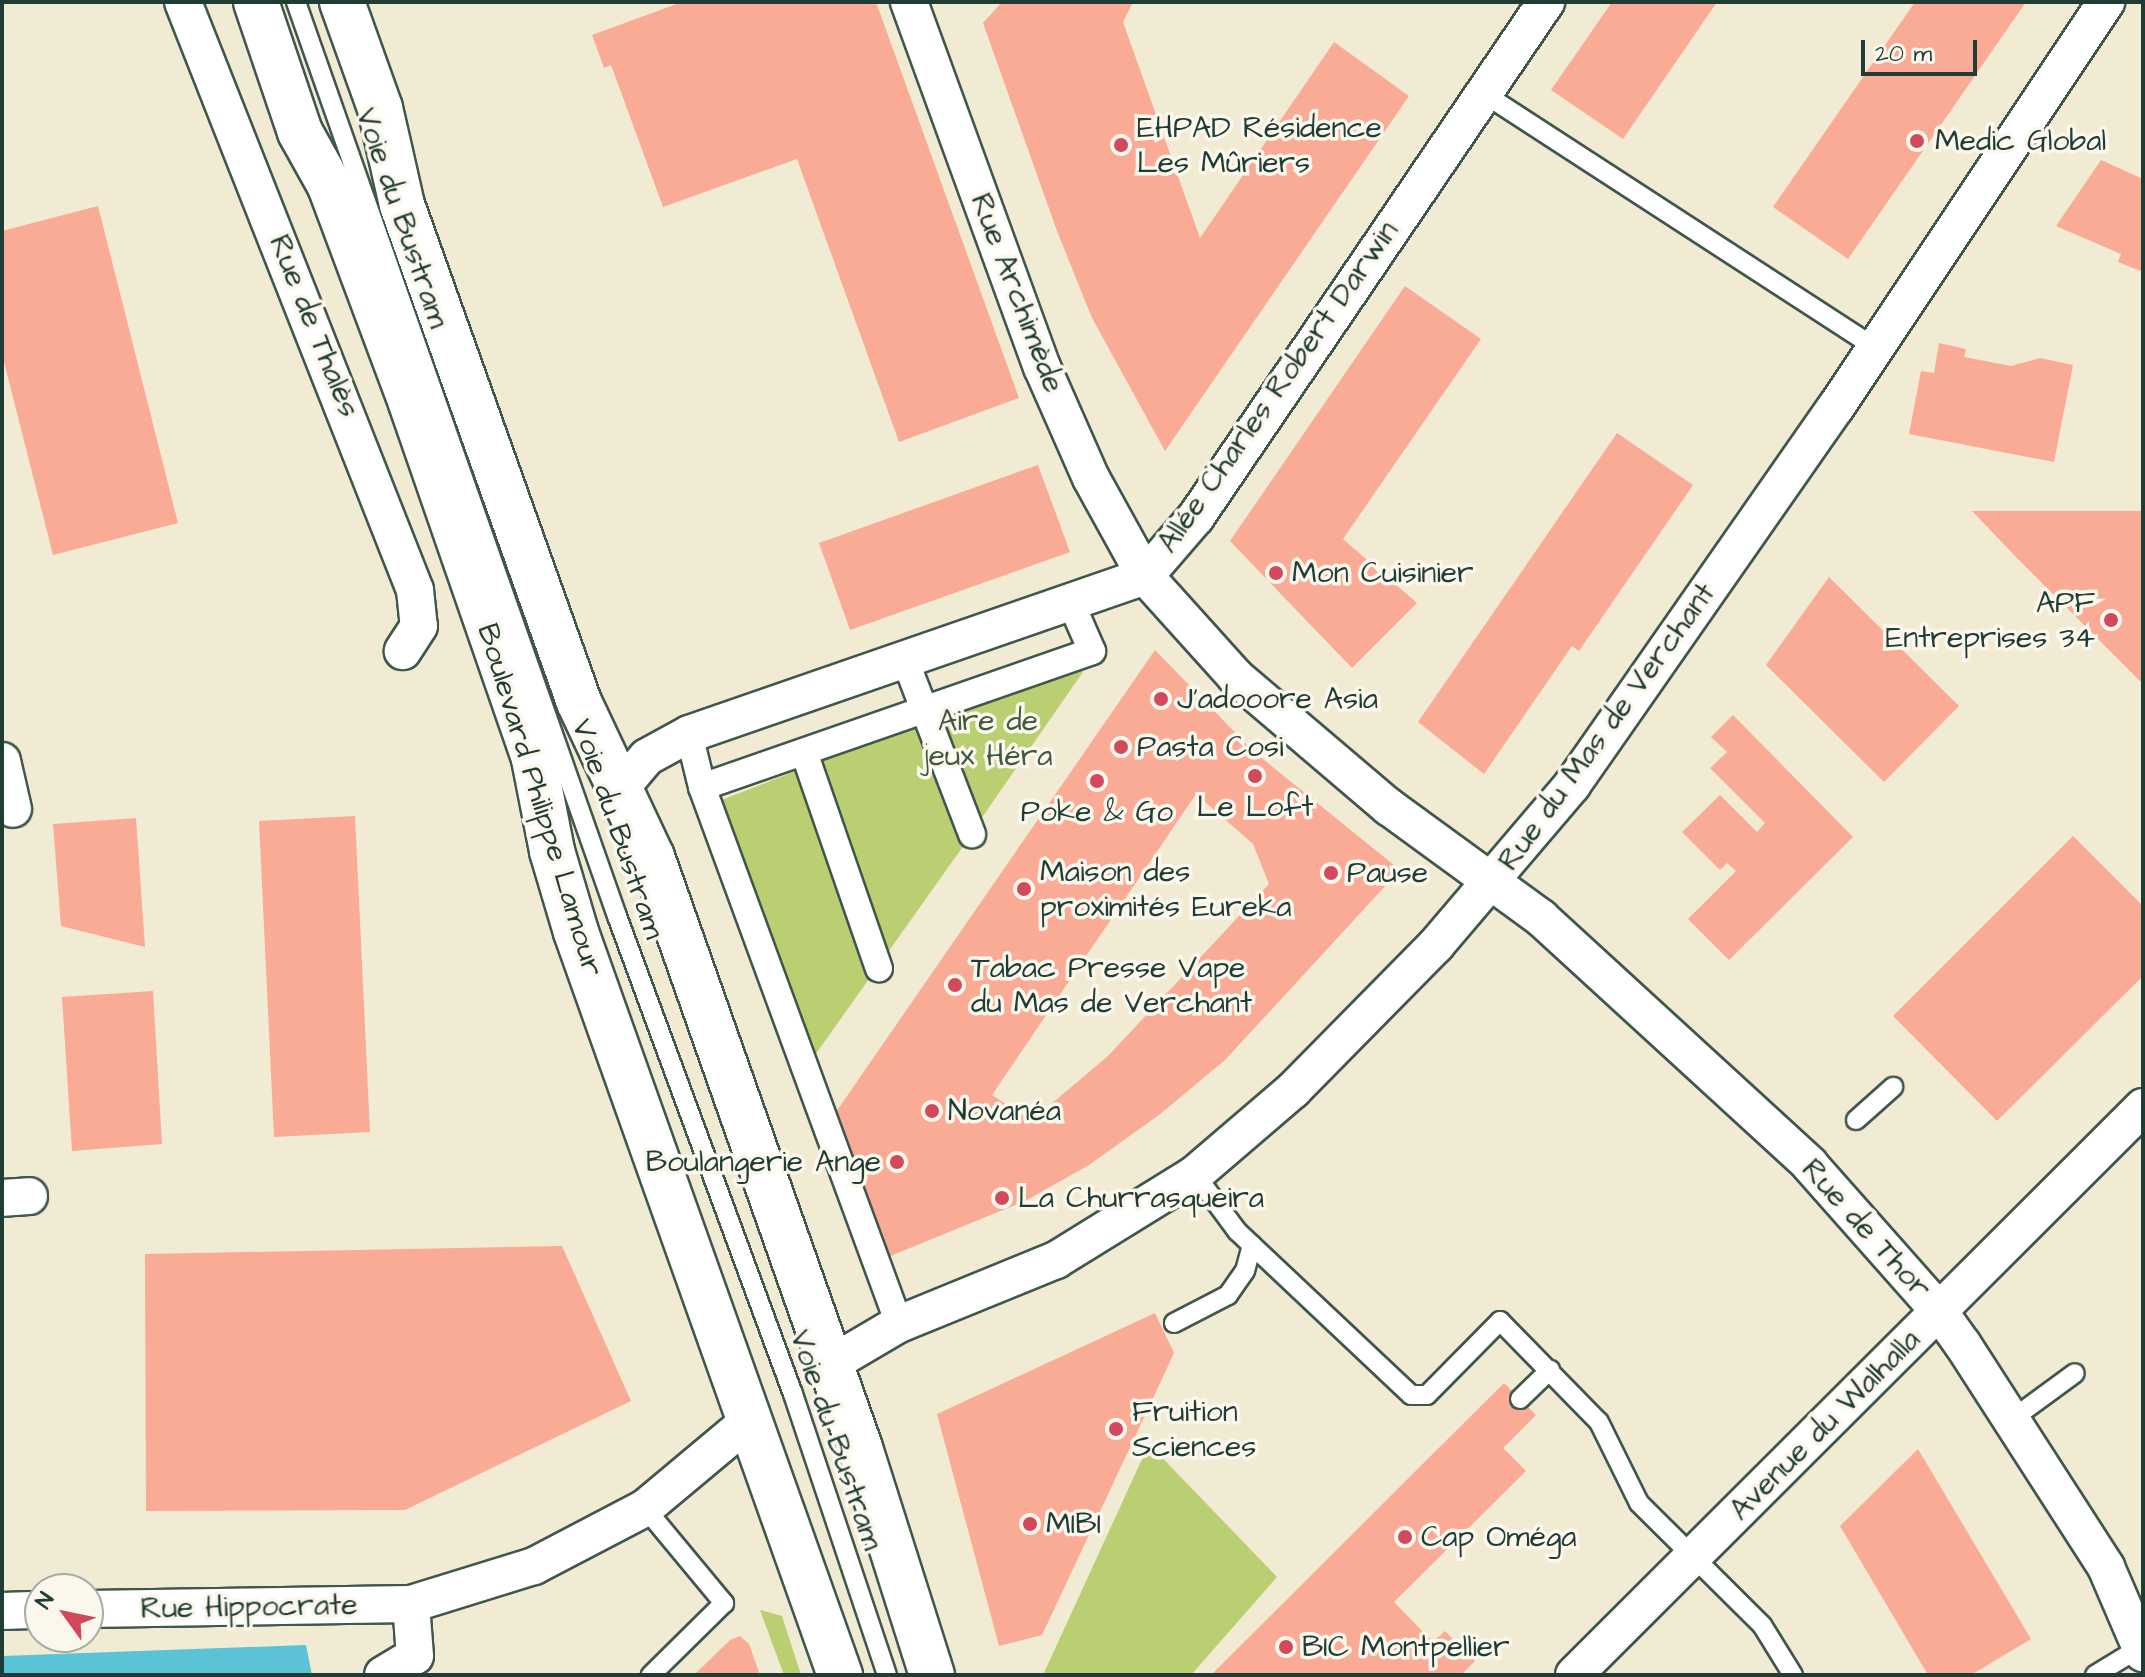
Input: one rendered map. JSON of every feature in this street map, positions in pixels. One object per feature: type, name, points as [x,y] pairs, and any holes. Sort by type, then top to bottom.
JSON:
[{"type":"main road","name":"Boulevard Philippe Lamour","points":[[256,2],[300,132],[330,186],[416,417],[534,759],[552,851],[576,932],[644,1112],[748,1422],[840,1675]]},
{"type":"main road","name":"Boulevard Philippe Lamour","points":[[342,2],[380,108],[402,205],[579,702],[652,857],[833,1369],[932,1675]]},
{"type":"street","name":"Rue de Thalès","points":[[183,2],[415,590],[419,626],[403,651]]},
{"type":"street","name":"Rue Archimède","points":[[909,2],[1042,367],[1091,478],[1145,576],[1236,677],[1389,807],[1495,882]]},
{"type":"street","name":"Allée Charles Robert Darwin","points":[[619,790],[647,757],[689,734],[1145,576],[1196,517],[1546,2]]},
{"type":"street","name":"Rue du Mas de Verchant","points":[[833,1369],[841,1358],[899,1324],[1056,1260],[1195,1174],[1293,1090],[1495,882],[1572,785],[1875,348],[2106,2]]},
{"type":"street","points":[[702,787],[921,708],[1092,651],[1071,603]]},
{"type":"street","points":[[904,657],[921,708],[972,834]]},
{"type":"street","points":[[689,734],[702,787],[899,1324]]},
{"type":"street","points":[[804,752],[879,968]]},
{"type":"street","points":[[2,761],[13,809]]},
{"type":"street","name":"Rue de Thor","points":[[1495,882],[1809,1164],[1938,1310],[2106,1567],[2142,1650]]},
{"type":"street","name":"Avenue du Walhalla","points":[[1574,1675],[2143,1107]]},
{"type":"street","points":[[383,1675],[415,1656],[411,1604],[534,1566],[645,1508],[748,1422]]},
{"type":"street","name":"Rue Hippocrate","points":[[104,1609],[411,1604]]},
{"type":"street","points":[[2,1611],[24,1610]]},
{"type":"lane","name":"Voie du Bustram","points":[[296,2],[617,916],[788,1380],[887,1675]]},
{"type":"lane","points":[[1483,93],[1875,348]]},
{"type":"lane","points":[[1856,1120],[1893,1087]]},
{"type":"lane","points":[[1195,1174],[1252,1245],[1411,1395],[1427,1395],[1500,1321],[1599,1422],[1639,1503],[1692,1560],[1762,1625],[1793,1675]]},
{"type":"lane","points":[[1174,1323],[1228,1295],[1245,1271],[1252,1245]]},
{"type":"lane","points":[[1520,1399],[1550,1370]]},
{"type":"lane","points":[[2011,1420],[2075,1373]]},
{"type":"lane","points":[[645,1508],[724,1603],[651,1675]]},
{"type":"lane","points":[[2095,1675],[2142,1650]]},
{"type":"green space","name":"Aire de jeux Héra","points":[[1077,662],[1083,672],[976,826],[936,714]]},
{"type":"green space","points":[[916,724],[964,845],[808,1065],[719,801]]},
{"type":"green space","points":[[1149,1444],[1277,1577],[1191,1675],[1043,1675]]},
{"type":"green space","points":[[760,1610],[782,1616],[801,1675],[784,1675]]},
{"type":"water","points":[[306,1645],[312,1675],[2,1675],[2,1656]]},
{"type":"building","points":[[682,2],[876,2],[1019,398],[899,442],[797,159],[663,207],[611,65],[604,68],[592,35]]},
{"type":"building","points":[[1002,2],[1133,2],[1123,22],[1200,238],[1334,42],[1409,96],[1165,451],[1092,318],[1057,231],[983,23]]},
{"type":"building","points":[[1612,2],[1717,2],[1623,139],[1551,90]]},
{"type":"building","points":[[1915,2],[2026,2],[1848,259],[1773,207]]},
{"type":"building","points":[[2101,160],[2143,179],[2143,272],[2118,262],[2121,254],[2056,226]]},
{"type":"building","points":[[98,206],[178,523],[53,555],[2,354],[2,231]]},
{"type":"building","points":[[1405,286],[1481,339],[1343,539],[1417,603],[1352,668],[1230,541]]},
{"type":"building","points":[[1939,343],[1966,349],[1964,357],[2011,366],[2040,358],[2073,365],[2054,462],[1909,434],[1921,371],[1934,373]]},
{"type":"building","points":[[1617,433],[1693,485],[1579,651],[1572,646],[1484,774],[1418,722]]},
{"type":"building","points":[[1038,465],[1070,552],[850,630],[819,543]]},
{"type":"building","name":"APF Entreprises 34","points":[[1972,511],[2143,511],[2143,684],[2016,557]]},
{"type":"building","points":[[1829,577],[1959,706],[1884,782],[1766,665]]},
{"type":"building","points":[[1155,650],[1253,751],[1400,870],[1225,1060],[1159,1115],[1089,1165],[1025,1201],[888,1257],[836,1112]],"holes":[[[1196,794],[1253,844],[1269,884],[1108,1056],[1031,1121],[992,1095]]]},
{"type":"building","points":[[1733,715],[1853,837],[1729,960],[1688,919],[1736,871],[1727,863],[1720,870],[1682,832],[1720,795],[1757,832],[1765,823],[1710,768],[1727,752],[1711,737]]},
{"type":"building","points":[[355,816],[370,1132],[274,1137],[259,821]]},
{"type":"building","points":[[136,818],[145,947],[61,926],[53,824]]},
{"type":"building","points":[[2073,836],[2143,906],[2143,976],[1997,1121],[1893,1016]]},
{"type":"building","points":[[153,991],[162,1144],[72,1151],[62,997]]},
{"type":"building","points":[[562,1246],[631,1401],[405,1510],[146,1511],[145,1254]]},
{"type":"building","name":"MIBI","points":[[1155,1313],[1174,1353],[1149,1407],[1042,1635],[999,1646],[937,1414]]},
{"type":"building","name":"Cap Oméga","points":[[1504,1383],[1536,1415],[1503,1448],[1526,1471],[1394,1602],[1433,1642],[1445,1631],[1475,1661],[1461,1675],[1211,1675]]},
{"type":"building","points":[[1918,1449],[2031,1639],[1971,1675],[1928,1675],[1840,1526]]},
{"type":"building","points":[[740,1636],[749,1644],[760,1675],[694,1675],[730,1640]]},
{"type":"place","name":"Medic Global","points":[[1917,141]]},
{"type":"place","name":"EHPAD Résidence Les Mûriers","points":[[1121,145]]},
{"type":"place","name":"Mon Cuisinier","points":[[1276,573]]},
{"type":"place","name":"APF Entreprises 34","points":[[2111,620]]},
{"type":"place","name":"J'adooore Asia","points":[[1161,699]]},
{"type":"place","name":"Pasta Cosi","points":[[1121,747]]},
{"type":"place","name":"Le Loft","points":[[1255,776]]},
{"type":"place","name":"Poke & Go","points":[[1097,781]]},
{"type":"place","name":"Pause","points":[[1331,873]]},
{"type":"place","name":"Maison des proximités Eureka","points":[[1024,889]]},
{"type":"place","name":"Tabac Presse Vape du Mas de Verchant","points":[[955,985]]},
{"type":"place","name":"Novanéa","points":[[932,1111]]},
{"type":"place","name":"Boulangerie Ange","points":[[897,1162]]},
{"type":"place","name":"La Churrasqueira","points":[[1002,1198]]},
{"type":"place","name":"Fruition Sciences","points":[[1116,1429]]},
{"type":"place","name":"MIBI","points":[[1030,1524]]},
{"type":"place","name":"Cap Oméga","points":[[1405,1537]]},
{"type":"place","name":"BIC Montpellier","points":[[1286,1647]]}]
